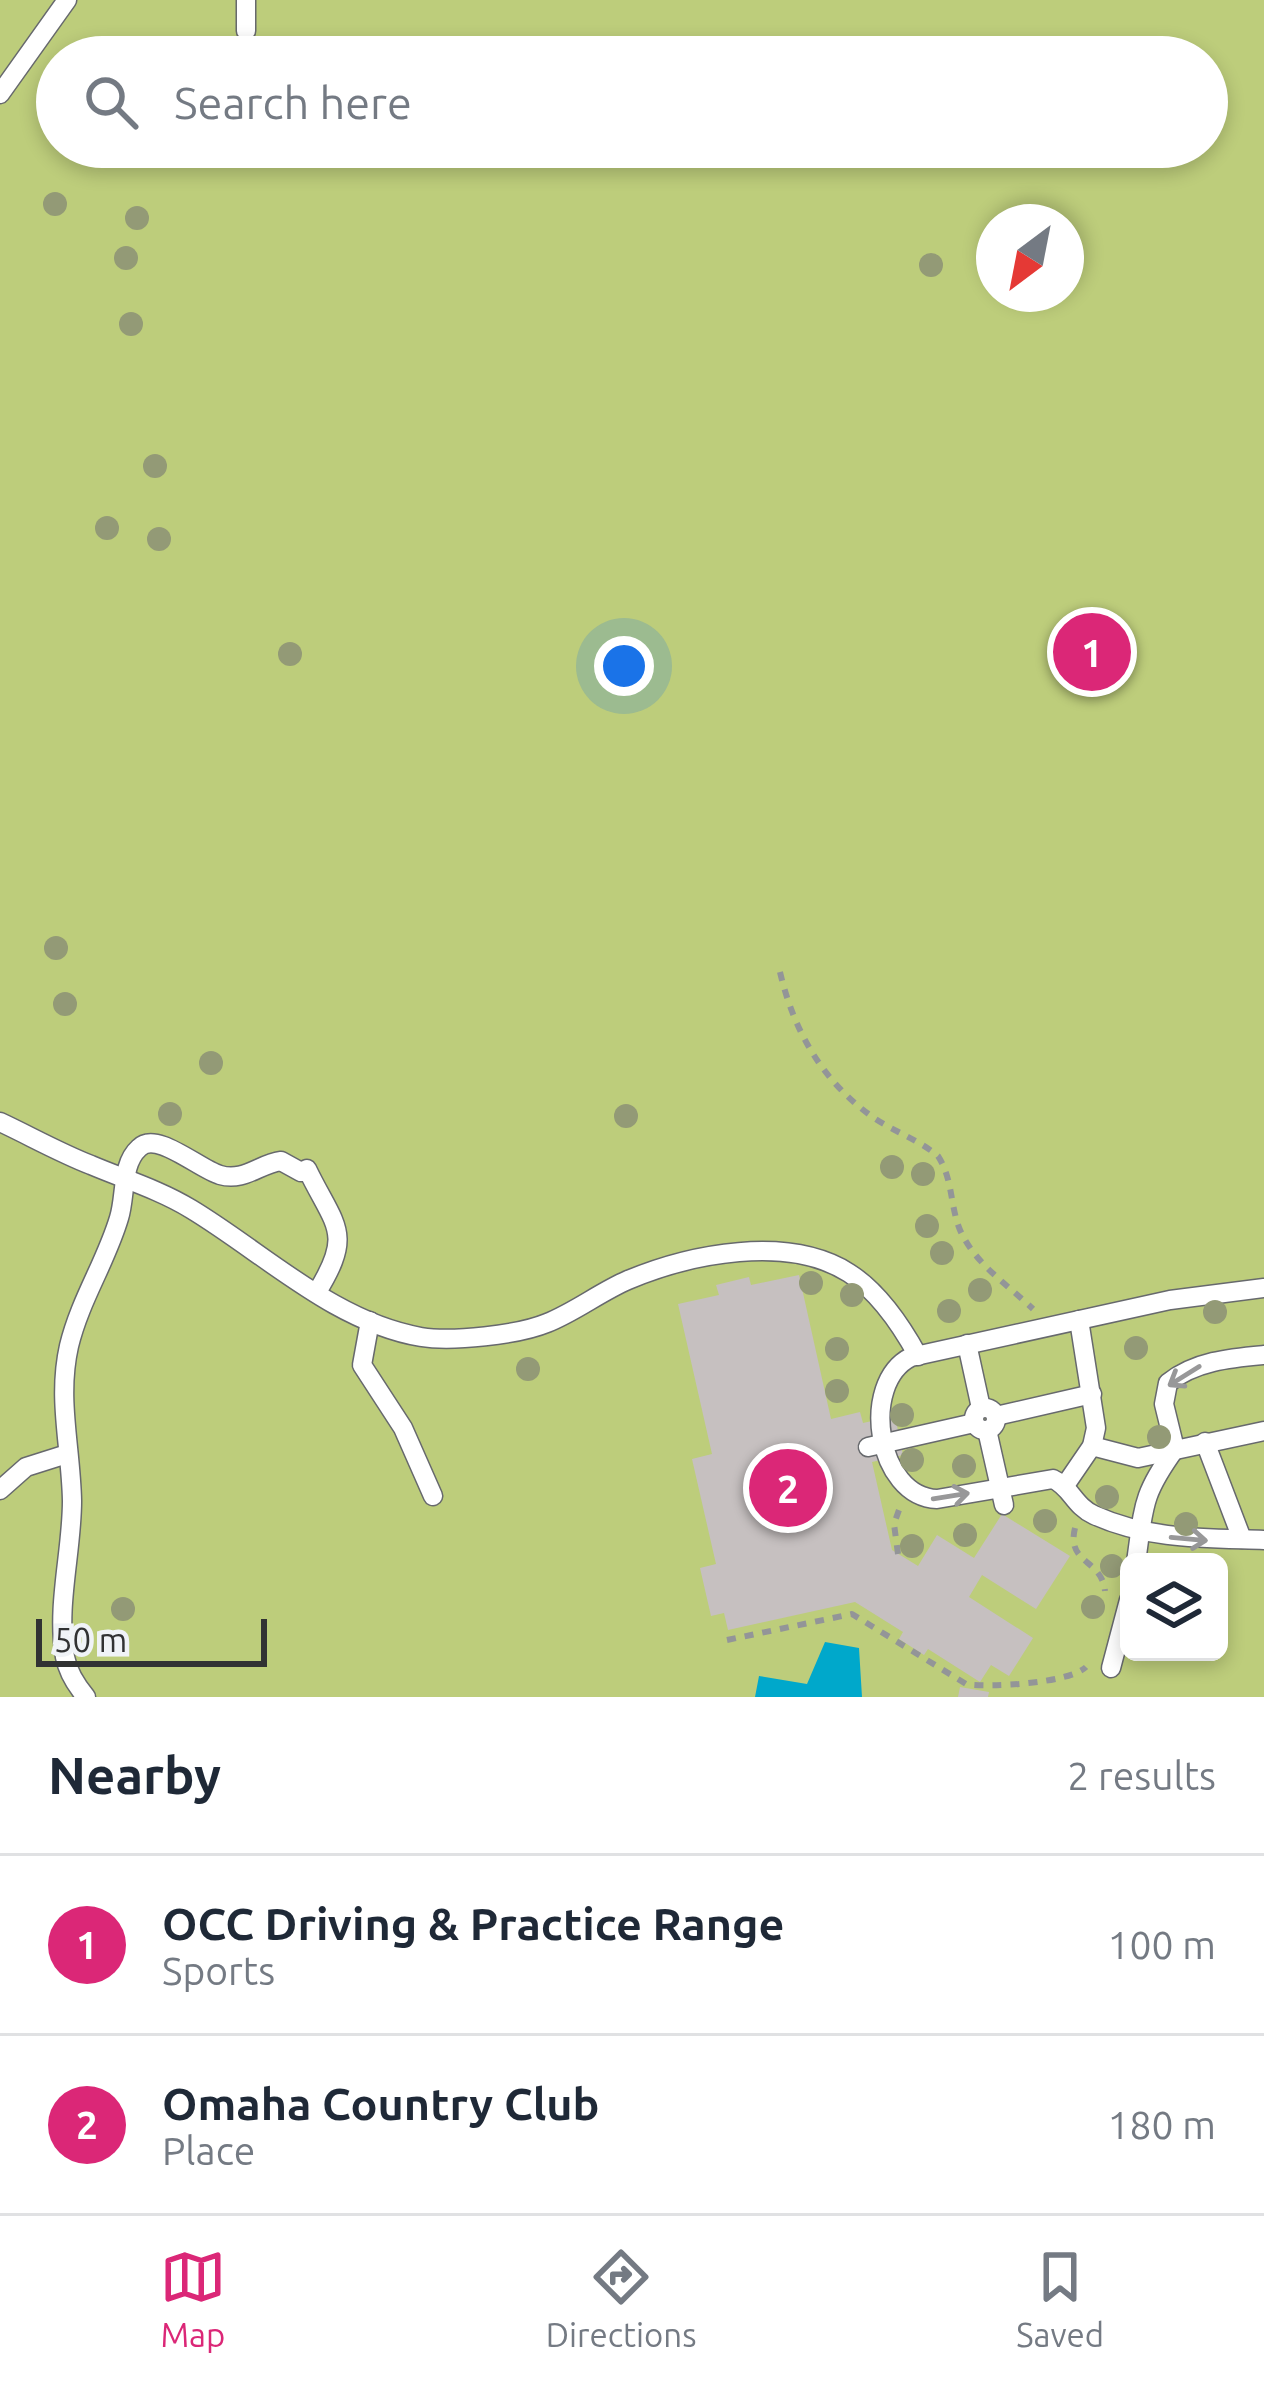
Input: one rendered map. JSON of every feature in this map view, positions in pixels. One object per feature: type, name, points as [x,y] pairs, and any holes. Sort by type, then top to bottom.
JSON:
[{"type":"lane","points":[[42,36],[68,0]]},
{"type":"lane","points":[[246,0],[246,31]]},
{"type":"lane","points":[[0,94],[36,44]]},
{"type":"lane","points":[[0,1122],[192,1209],[317,1292],[370,1321],[426,1338],[529,1328],[625,1281],[690,1258],[760,1252],[819,1260],[854,1276],[890,1313],[918,1356]]},
{"type":"lane","points":[[86,1697],[71,1678],[64,1653],[64,1574],[72,1507],[62,1404],[69,1347],[82,1302],[117,1226],[125,1179],[142,1144],[157,1142],[228,1177],[254,1173],[281,1161],[301,1172],[307,1169],[340,1240],[336,1260],[317,1292]]},
{"type":"lane","points":[[162,1194],[179,1155]]},
{"type":"lane","points":[[1264,1288],[1210,1293],[901,1362],[886,1380],[877,1444],[918,1496],[1002,1496],[1043,1480],[1066,1484],[1082,1509],[1105,1520],[1173,1538],[1264,1540]]},
{"type":"lane","points":[[1066,1484],[1092,1446],[1096,1421],[1079,1320]]},
{"type":"lane","points":[[370,1321],[362,1351],[366,1377],[404,1428],[433,1496]]},
{"type":"lane","points":[[967,1344],[1002,1496]]},
{"type":"lane","points":[[1137,1553],[1147,1492],[1175,1449],[1164,1404],[1168,1382],[1192,1368],[1264,1355]]},
{"type":"lane","points":[[877,1444],[1093,1394]]},
{"type":"lane","points":[[1092,1446],[1133,1458],[1264,1431]]},
{"type":"lane","points":[[1205,1442],[1242,1539]]},
{"type":"lane","points":[[0,1490],[26,1467],[67,1454]]},
{"type":"lane","points":[[1111,1668],[1120,1634]]},
{"type":"path","points":[[780,972],[799,1033],[818,1063],[858,1106],[938,1156],[946,1167],[959,1228],[970,1249],[1033,1309],[1045,1327]]},
{"type":"path","points":[[898,1554],[894,1523],[901,1507]]},
{"type":"path","points":[[1058,1516],[1076,1526],[1071,1543],[1104,1581],[1104,1600]]},
{"type":"path","points":[[728,1640],[851,1614],[966,1684],[994,1686],[1074,1676],[1091,1658]]},
{"type":"path","points":[[994,1686],[995,1697]]},
{"type":"green space","points":[[0,0],[1264,0],[1264,1697],[0,1697]]},
{"type":"water","points":[[825,1642],[859,1648],[862,1697],[755,1697],[759,1676],[807,1684]]},
{"type":"building","points":[[799,1275],[831,1419],[860,1412],[863,1423],[895,1416],[903,1455],[872,1462],[892,1550],[918,1566],[937,1535],[974,1558],[1002,1514],[1070,1556],[1036,1609],[982,1575],[969,1597],[1033,1638],[1009,1676],[991,1665],[980,1682],[928,1649],[924,1655],[899,1639],[903,1632],[855,1602],[728,1630],[724,1613],[711,1616],[700,1568],[716,1564],[692,1459],[712,1454],[678,1304],[719,1295],[716,1285],[749,1277],[751,1285]]},
{"type":"building","points":[[960,1687],[989,1692],[988,1697],[958,1697]]},
{"type":"place","name":"OCC Driving & Practice Range","points":[[1092,652]]},
{"type":"place","name":"Omaha Country Club","points":[[788,1488]]}]
